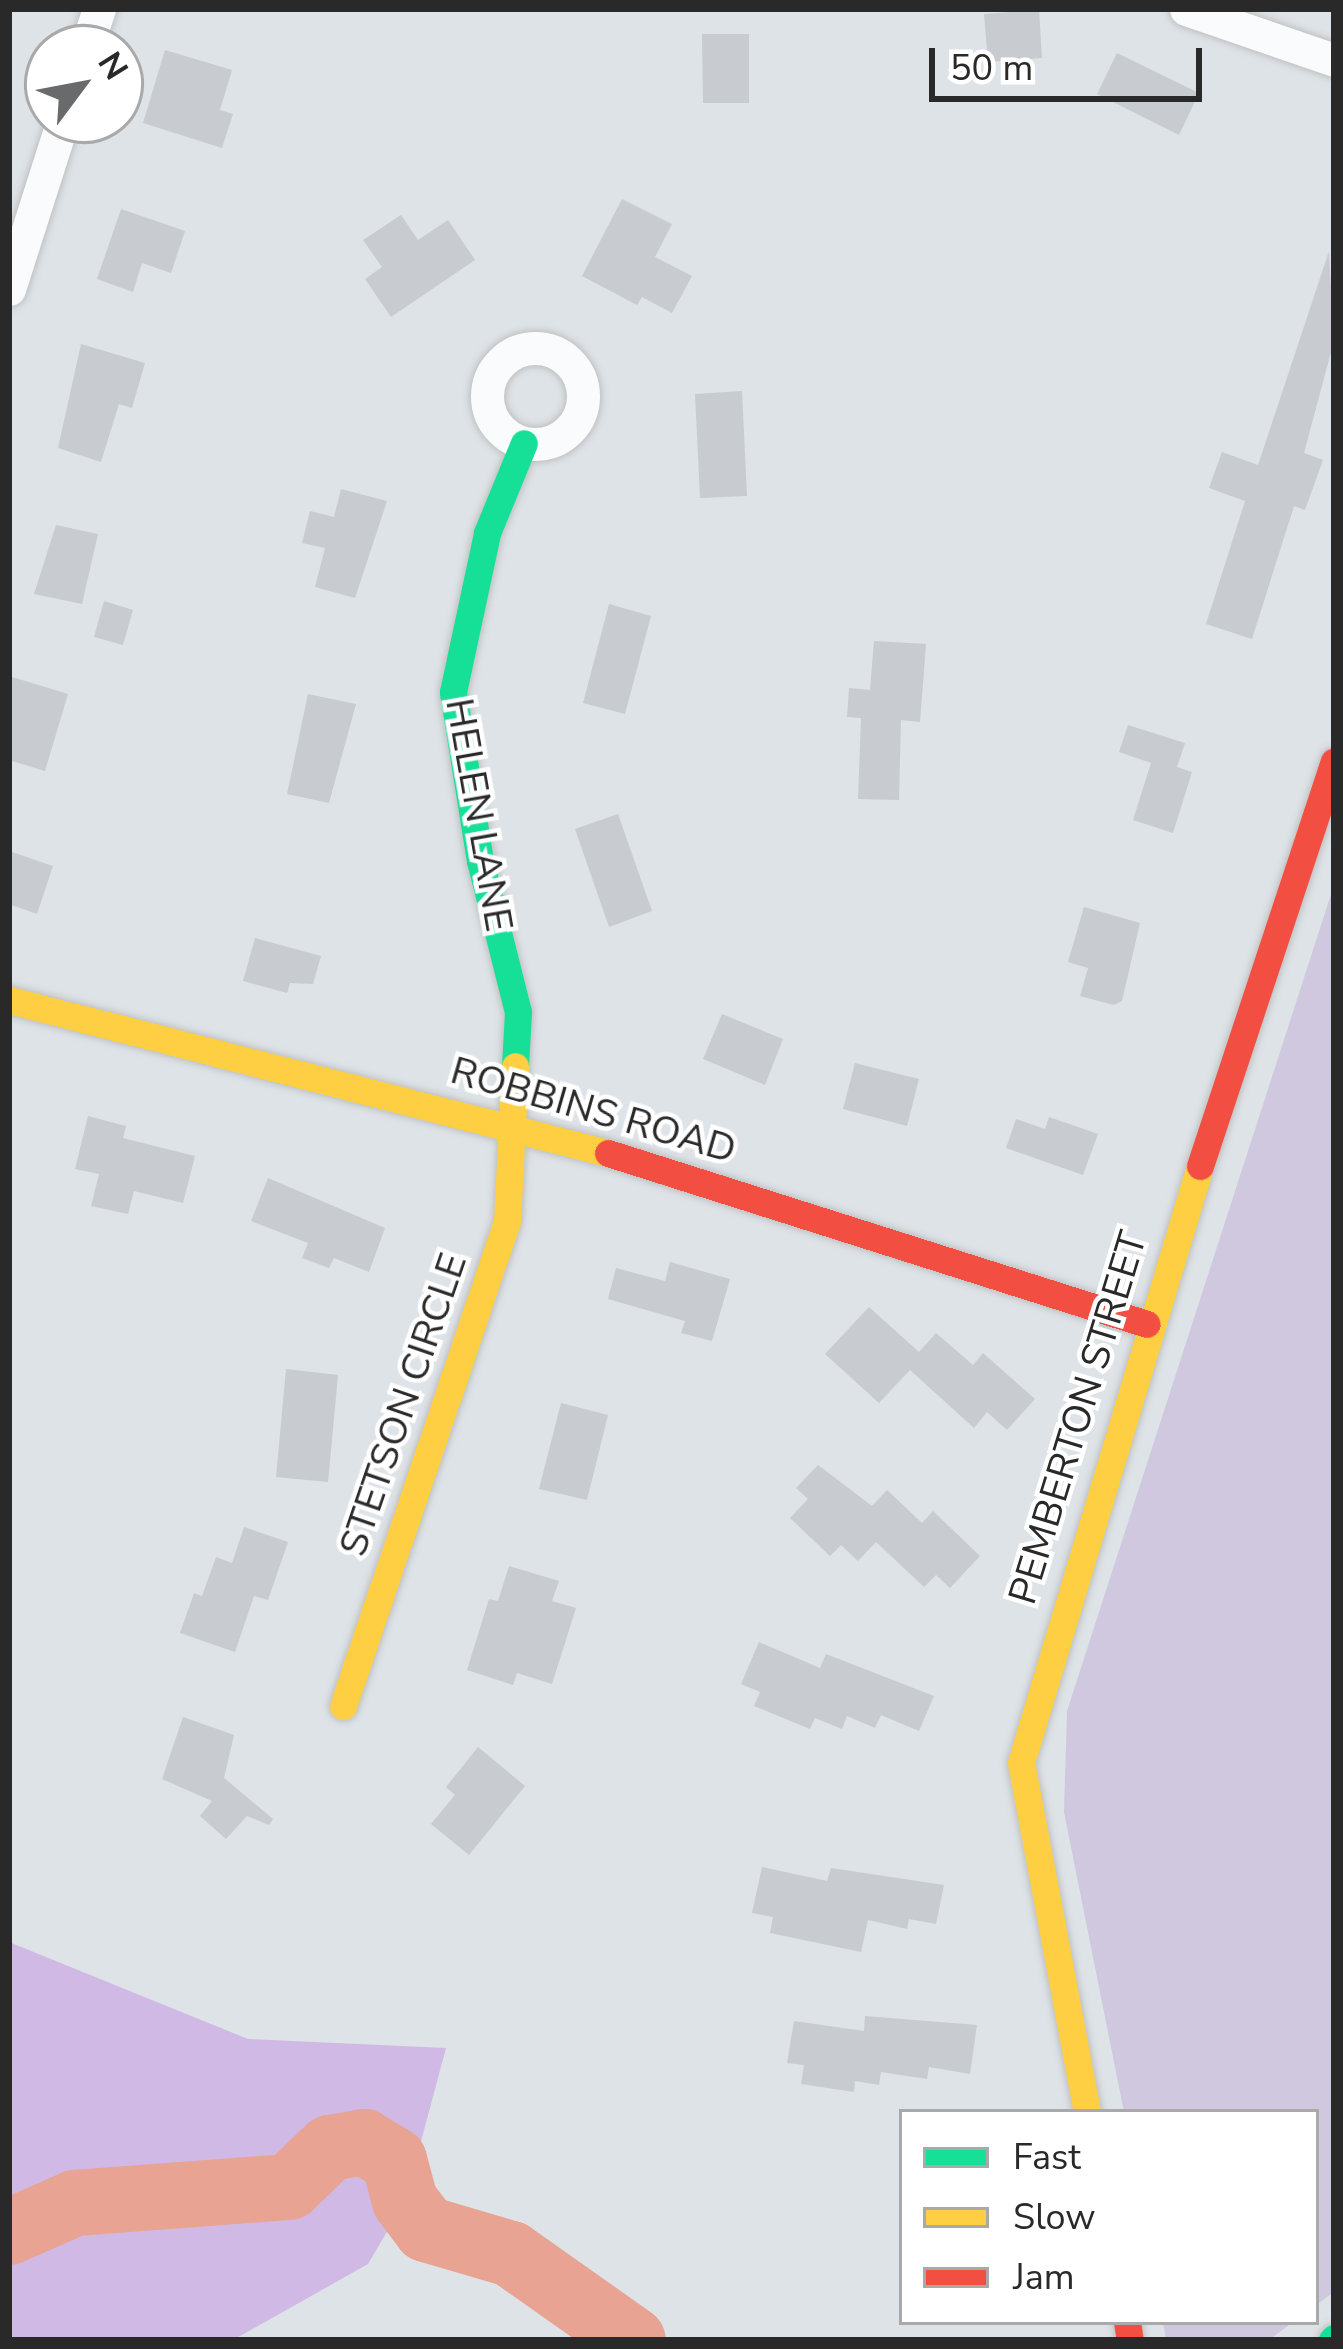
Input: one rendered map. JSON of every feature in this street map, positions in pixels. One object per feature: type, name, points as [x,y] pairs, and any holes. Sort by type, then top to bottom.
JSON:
[{"type":"street","points":[[1186,9],[1334,60]]},
{"type":"street","points":[[9,289],[55,144]]},
{"type":"street","name":"HELEN LANE","points":[[516,1124],[518,1012],[480,861],[453,692],[487,533],[524,443]]},
{"type":"street","name":"PEMBERTON STREET","points":[[1086,2109],[1021,1763],[1147,1324],[1334,762]]},
{"type":"street","name":"ROBBINS ROAD","points":[[9,1000],[516,1124],[1147,1324]]},
{"type":"street","name":"STETSON CIRCLE","points":[[343,1706],[507,1221],[516,1124]]},
{"type":"shaded area","points":[[1334,885],[1334,2292],[1319,2303],[1319,2109],[1123,2109],[1064,1812],[1067,1711]]},
{"type":"shaded area","points":[[9,1942],[248,2039],[446,2048],[405,2201],[368,2264],[233,2340],[9,2340]]},
{"type":"shaded area","points":[[1164,2325],[1289,2325],[1269,2340],[1166,2340]]},
{"type":"building","points":[[1039,10],[1042,58],[988,62],[984,14]]},
{"type":"building","points":[[702,34],[749,34],[749,103],[703,103]]},
{"type":"building","points":[[165,50],[232,70],[220,110],[233,114],[222,148],[144,120]]},
{"type":"building","points":[[1117,53],[1199,93],[1179,135],[1097,94]]},
{"type":"building","points":[[622,199],[672,224],[655,257],[692,276],[672,313],[642,297],[637,305],[582,276]]},
{"type":"building","points":[[121,209],[185,231],[171,273],[142,263],[133,292],[97,279]]},
{"type":"building","points":[[401,215],[418,240],[448,220],[475,260],[391,317],[365,279],[382,267],[363,240]]},
{"type":"building","points":[[1329,251],[1334,341],[1304,453],[1323,460],[1305,510],[1294,506],[1252,639],[1206,624],[1245,501],[1209,488],[1222,452],[1258,465]]},
{"type":"building","points":[[81,344],[145,363],[132,408],[119,404],[101,462],[58,448]]},
{"type":"building","points":[[742,391],[747,496],[700,498],[695,394]]},
{"type":"building","points":[[341,489],[387,501],[355,598],[315,587],[325,548],[302,543],[310,511],[334,517]]},
{"type":"building","points":[[56,525],[98,534],[82,604],[34,594]]},
{"type":"building","points":[[104,601],[133,610],[123,645],[94,637]]},
{"type":"building","points":[[609,604],[651,616],[625,714],[583,703]]},
{"type":"building","points":[[874,641],[926,644],[920,722],[901,720],[899,800],[858,799],[861,718],[847,717],[849,688],[870,690]]},
{"type":"building","points":[[9,676],[68,694],[45,771],[9,760]]},
{"type":"building","points":[[308,694],[356,704],[329,803],[287,794]]},
{"type":"building","points":[[1128,725],[1185,743],[1177,767],[1192,772],[1173,833],[1133,820],[1151,763],[1119,752]]},
{"type":"building","points":[[618,814],[652,911],[609,927],[575,829]]},
{"type":"building","points":[[9,851],[53,866],[37,914],[9,904]]},
{"type":"building","points":[[1084,907],[1140,923],[1122,1001],[1114,1005],[1080,996],[1088,968],[1068,962]]},
{"type":"building","points":[[255,938],[321,956],[313,984],[290,983],[287,993],[243,981]]},
{"type":"building","points":[[722,1014],[783,1039],[765,1085],[703,1059]]},
{"type":"building","points":[[855,1063],[919,1079],[907,1126],[843,1109]]},
{"type":"building","points":[[88,1116],[126,1126],[123,1138],[195,1156],[183,1203],[134,1191],[128,1214],[91,1206],[99,1174],[75,1169]]},
{"type":"building","points":[[1049,1117],[1098,1134],[1083,1175],[1006,1148],[1016,1119],[1045,1129]]},
{"type":"building","points":[[268,1178],[385,1228],[369,1272],[334,1258],[329,1268],[302,1258],[308,1243],[251,1221]]},
{"type":"building","points":[[670,1262],[730,1279],[712,1341],[681,1333],[685,1321],[608,1299],[616,1268],[665,1281]]},
{"type":"building","points":[[869,1307],[919,1352],[936,1333],[973,1365],[983,1353],[1035,1399],[1007,1430],[987,1412],[974,1428],[910,1370],[879,1403],[825,1354]]},
{"type":"building","points":[[286,1369],[338,1375],[328,1482],[276,1477]]},
{"type":"building","points":[[561,1403],[608,1415],[587,1500],[539,1489]]},
{"type":"building","points":[[818,1465],[872,1506],[887,1490],[922,1523],[933,1511],[980,1556],[950,1588],[936,1575],[924,1587],[876,1542],[858,1561],[841,1545],[830,1556],[790,1518],[808,1499],[796,1488]]},
{"type":"building","points":[[244,1527],[288,1542],[268,1600],[254,1596],[235,1652],[180,1633],[194,1593],[202,1596],[216,1557],[232,1563]]},
{"type":"building","points":[[509,1566],[559,1581],[552,1601],[576,1608],[552,1684],[517,1673],[513,1685],[467,1670],[489,1599],[498,1601]]},
{"type":"building","points":[[759,1642],[820,1668],[826,1654],[934,1696],[919,1731],[881,1715],[875,1728],[847,1716],[842,1729],[815,1718],[810,1729],[754,1706],[760,1692],[741,1684]]},
{"type":"building","points":[[183,1717],[234,1735],[224,1778],[273,1819],[269,1825],[247,1816],[226,1839],[200,1816],[212,1801],[162,1779]]},
{"type":"building","points":[[478,1747],[525,1786],[469,1855],[431,1824],[455,1795],[446,1787]]},
{"type":"building","points":[[762,1867],[827,1881],[831,1868],[944,1885],[936,1924],[909,1919],[907,1929],[868,1920],[861,1952],[770,1933],[773,1917],[752,1913]]},
{"type":"building","points":[[865,2016],[977,2025],[970,2074],[929,2067],[927,2079],[881,2072],[879,2085],[855,2081],[854,2092],[801,2084],[804,2065],[787,2063],[794,2021],[864,2031]]},
{"type":"waterway","points":[[9,2232],[75,2203],[289,2187],[330,2148],[364,2142],[394,2160],[405,2201],[426,2229],[511,2254],[633,2340]]},
{"type":"traffic: fast","points":[[515,1066],[518,1012],[480,861],[453,692],[487,533],[524,443]]},
{"type":"traffic: slow","points":[[9,1000],[608,1153]]},
{"type":"traffic: slow","points":[[343,1706],[507,1221],[515,1066]]},
{"type":"traffic: slow","points":[[1086,2109],[1021,1763],[1200,1166]]},
{"type":"traffic: jam","points":[[1200,1166],[1334,762]]},
{"type":"traffic: jam","points":[[608,1153],[1147,1324]]},
{"type":"traffic: jam","points":[[1128,2325],[1130,2340]]}]
